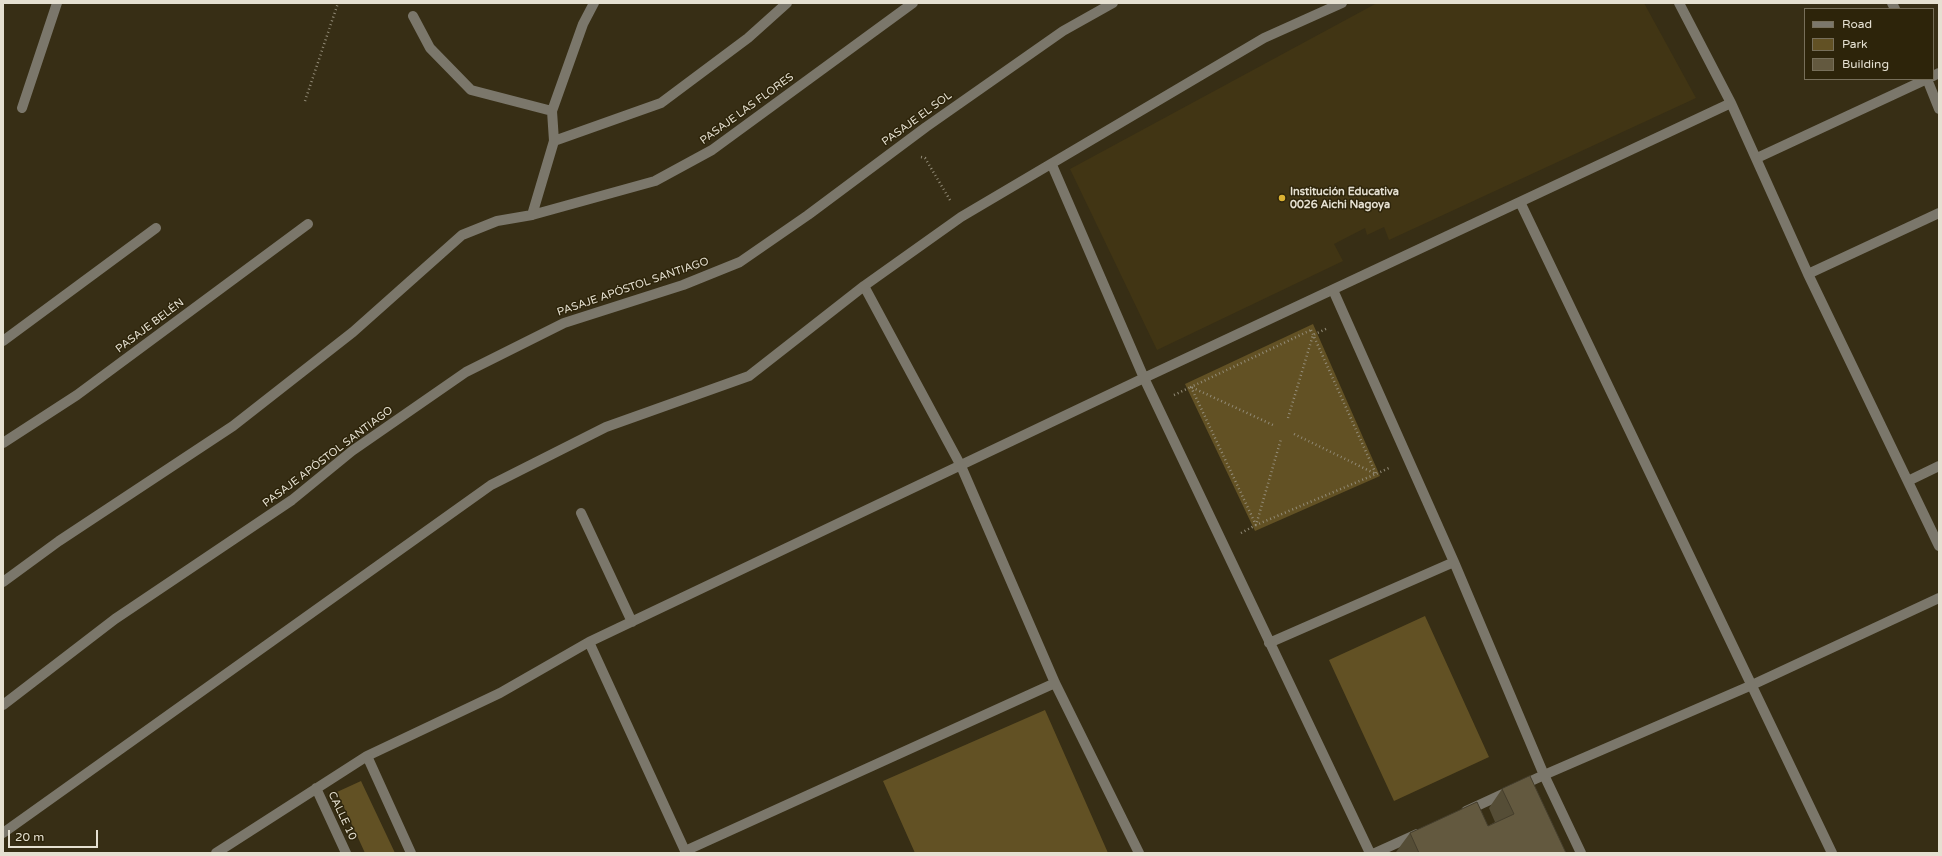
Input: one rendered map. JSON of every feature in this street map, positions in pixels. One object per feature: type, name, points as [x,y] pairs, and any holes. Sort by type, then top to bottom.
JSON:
[{"type":"street","points":[[22,108],[57,3]]},
{"type":"street","points":[[532,215],[554,141],[552,111],[584,24],[594,3]]},
{"type":"street","points":[[554,141],[661,103],[748,38],[787,3]]},
{"type":"street","name":"PASAJE LAS FLORES","points":[[3,582],[59,541],[233,426],[353,332],[462,235],[497,221],[532,215],[655,181],[712,150],[913,3]]},
{"type":"street","name":"PASAJE EL SOL","points":[[740,262],[926,127],[1063,31],[1113,3]]},
{"type":"street","points":[[3,833],[491,485],[606,427],[749,376],[864,286],[961,217],[1052,165],[1264,38],[1342,3]]},
{"type":"street","points":[[1679,3],[1731,102],[1808,274],[1939,546]]},
{"type":"street","points":[[413,16],[430,48],[471,90],[552,111]]},
{"type":"street","points":[[1756,158],[1925,80]]},
{"type":"street","points":[[1927,80],[1939,109]]},
{"type":"street","points":[[216,853],[367,756],[500,693],[589,642],[1144,378],[1334,290],[1731,102]]},
{"type":"street","points":[[1052,165],[1144,378],[1370,853]]},
{"type":"street","points":[[1520,202],[1832,853]]},
{"type":"street","points":[[1808,274],[1939,213]]},
{"type":"street","name":"PASAJE BELÉN","points":[[3,443],[77,395],[308,224]]},
{"type":"street","points":[[3,341],[156,228]]},
{"type":"street","name":"PASAJE APÓSTOL SANTIAGO","points":[[3,705],[115,619],[292,500],[352,451],[466,372],[564,323],[683,285],[740,262]]},
{"type":"street","points":[[864,286],[961,466],[1055,683],[1139,853]]},
{"type":"street","points":[[1334,290],[1454,562],[1544,775],[1581,853]]},
{"type":"street","points":[[1908,481],[1939,466]]},
{"type":"street","points":[[581,513],[632,622]]},
{"type":"street","points":[[1269,643],[1454,562]]},
{"type":"street","points":[[1460,814],[1544,775],[1752,685],[1939,598]]},
{"type":"street","points":[[589,642],[685,852],[1055,683]]},
{"type":"street","points":[[367,756],[411,853]]},
{"type":"street","name":"CALLE 10","points":[[316,788],[346,853]]},
{"type":"street","points":[[1375,853],[1425,830]]},
{"type":"path","points":[[305,102],[338,3]]},
{"type":"path","points":[[918,156],[925,158],[961,217]]},
{"type":"path","points":[[1288,418],[1313,335],[1347,320]]},
{"type":"path","points":[[1157,403],[1311,330],[1376,474]]},
{"type":"path","points":[[1191,387],[1274,425]]},
{"type":"path","points":[[1191,387],[1256,526]]},
{"type":"path","points":[[1294,434],[1376,474]]},
{"type":"path","points":[[1256,526],[1281,439]]},
{"type":"path","points":[[1222,541],[1408,460]]},
{"type":"shaded area","name":"Institución Educativa 0026 Aichi Nagoya","points":[[1377,3],[1644,3],[1696,98],[1389,240],[1384,227],[1367,235],[1365,228],[1334,244],[1343,261],[1157,350],[1070,169]]},
{"type":"green space","points":[[1313,324],[1380,476],[1255,531],[1185,384]]},
{"type":"green space","points":[[1425,616],[1489,757],[1394,801],[1329,660]]},
{"type":"green space","points":[[1045,710],[1108,853],[915,853],[883,781]]},
{"type":"green space","points":[[361,781],[395,853],[365,853],[337,792]]},
{"type":"building","points":[[1530,776],[1566,853],[1419,853],[1410,833],[1477,802],[1488,826],[1514,814],[1502,789]]},
{"type":"place","name":"Institución Educativa 0026 Aichi Nagoya","points":[[1282,198]]}]
